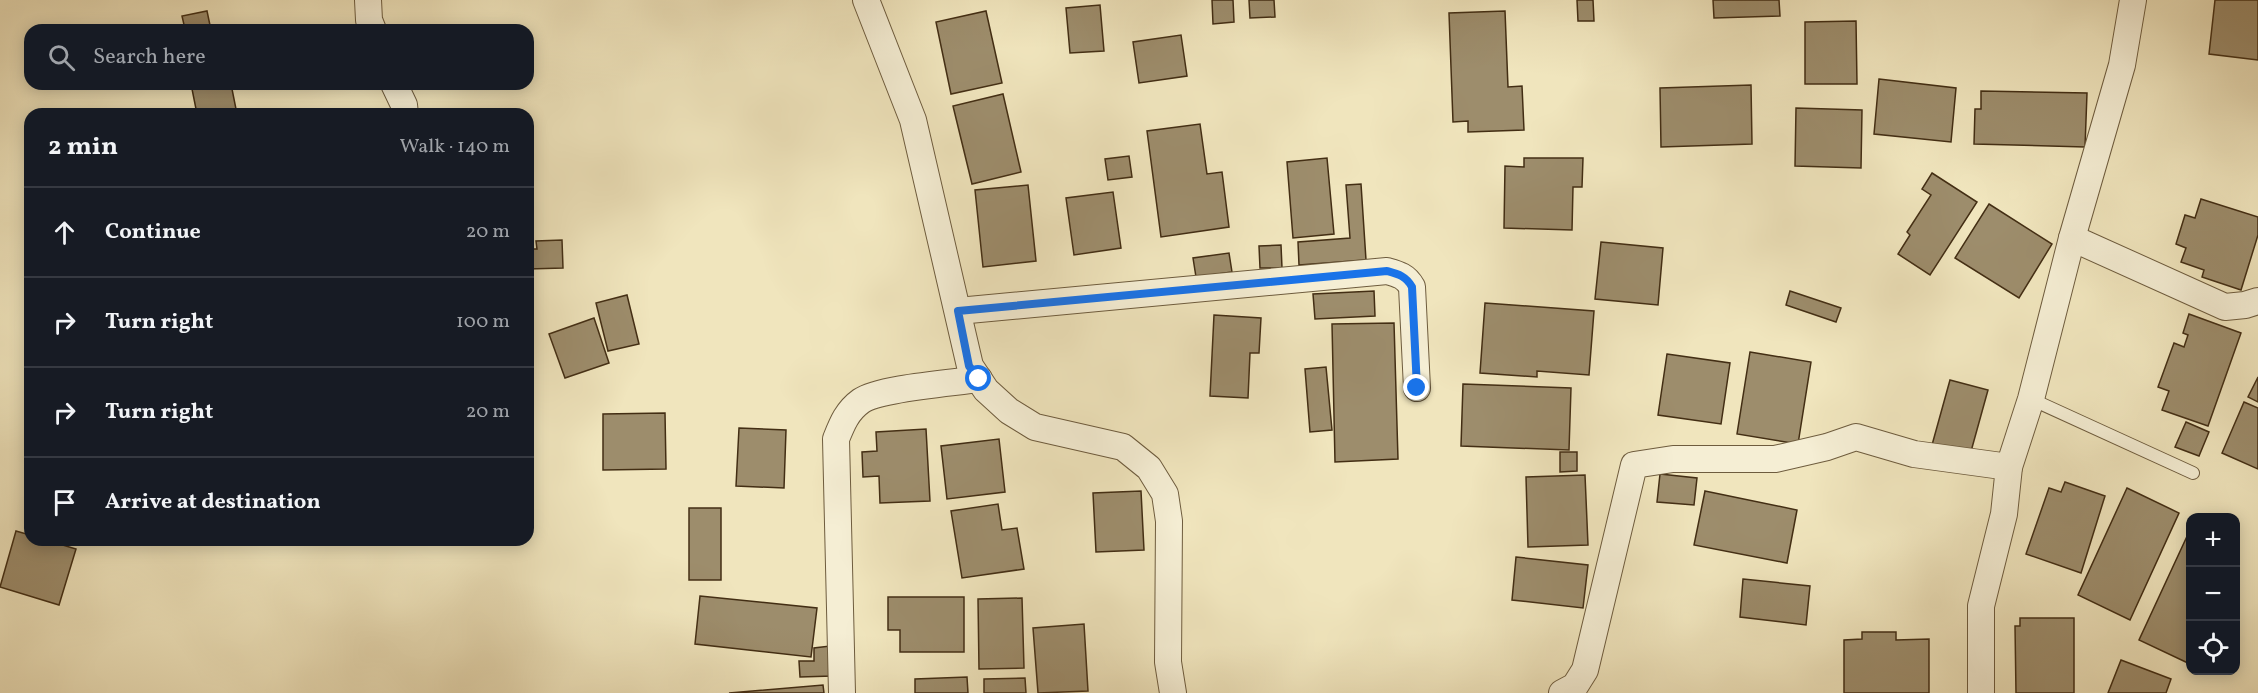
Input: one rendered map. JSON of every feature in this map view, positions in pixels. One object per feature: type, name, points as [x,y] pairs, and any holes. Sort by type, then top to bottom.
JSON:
[{"type":"street","points":[[368,0],[371,24]]},
{"type":"street","points":[[866,0],[913,120],[969,366],[986,390],[1009,411],[1035,427],[1123,447],[1149,468],[1165,494],[1169,521],[1168,662],[1173,693]]},
{"type":"street","points":[[1982,693],[1981,606],[2004,514],[2009,467],[2031,399],[2072,238],[2122,65],[2133,0]]},
{"type":"street","points":[[397,90],[404,108]]},
{"type":"street","points":[[2072,238],[2225,307],[2258,301]]},
{"type":"street","points":[[958,311],[1387,271],[1408,280],[1412,287],[1417,388]]},
{"type":"street","points":[[842,693],[836,440],[846,415],[862,400],[884,392],[979,379]]},
{"type":"street","points":[[1562,693],[1575,686],[1584,670],[1634,465],[1673,459],[1776,459],[1827,447],[1856,437],[1914,454],[2009,467]]},
{"type":"lane","points":[[2031,399],[2193,473]]},
{"type":"building","points":[[1212,0],[1233,0],[1234,22],[1213,24]]},
{"type":"building","points":[[1249,0],[1274,0],[1275,17],[1250,18]]},
{"type":"building","points":[[1577,0],[1593,0],[1594,21],[1578,21]]},
{"type":"building","points":[[1713,0],[1779,0],[1780,16],[1714,18]]},
{"type":"building","points":[[2215,0],[2258,0],[2258,60],[2209,54]]},
{"type":"building","points":[[1100,5],[1104,51],[1070,53],[1066,8]]},
{"type":"building","points":[[207,11],[210,24],[184,24],[182,16]]},
{"type":"building","points":[[986,11],[1002,83],[951,94],[936,22]]},
{"type":"building","points":[[1505,11],[1508,87],[1522,86],[1524,130],[1468,132],[1468,121],[1453,122],[1449,13]]},
{"type":"building","points":[[1856,21],[1857,84],[1805,84],[1805,22]]},
{"type":"building","points":[[1181,35],[1187,76],[1139,83],[1133,42]]},
{"type":"building","points":[[1879,79],[1956,88],[1951,142],[1874,134]]},
{"type":"building","points":[[1751,85],[1752,144],[1661,147],[1660,88]]},
{"type":"building","points":[[192,90],[232,90],[236,108],[196,108]]},
{"type":"building","points":[[1981,91],[2087,93],[2085,147],[1974,144],[1975,109],[1981,109]]},
{"type":"building","points":[[1003,94],[1021,172],[972,184],[953,106]]},
{"type":"building","points":[[1796,108],[1862,110],[1861,168],[1795,166]]},
{"type":"building","points":[[1200,124],[1207,174],[1222,172],[1229,227],[1161,237],[1147,131]]},
{"type":"building","points":[[1129,156],[1132,177],[1108,180],[1105,159]]},
{"type":"building","points":[[1327,158],[1334,234],[1293,238],[1287,162]]},
{"type":"building","points":[[1524,158],[1583,158],[1582,187],[1573,187],[1572,230],[1504,228],[1505,166],[1524,167]]},
{"type":"building","points":[[1932,173],[1977,202],[1930,275],[1898,254],[1910,235],[1907,232],[1931,195],[1922,189]]},
{"type":"building","points":[[1361,184],[1366,260],[1299,265],[1298,242],[1350,238],[1346,185]]},
{"type":"building","points":[[1028,185],[1036,261],[983,267],[975,190]]},
{"type":"building","points":[[1113,192],[1121,248],[1074,255],[1066,198]]},
{"type":"building","points":[[2201,199],[2258,217],[2258,235],[2241,290],[2202,277],[2204,270],[2181,262],[2186,248],[2176,244],[2185,215],[2195,218]]},
{"type":"building","points":[[1989,204],[2052,244],[2019,298],[1955,258]]},
{"type":"building","points":[[562,240],[563,268],[534,269],[536,241]]},
{"type":"building","points":[[1601,242],[1663,248],[1658,305],[1595,299]]},
{"type":"building","points":[[1281,245],[1282,268],[1260,268],[1259,246]]},
{"type":"building","points":[[1229,253],[1232,272],[1196,277],[1193,258]]},
{"type":"building","points":[[1374,291],[1375,316],[1315,319],[1313,294]]},
{"type":"building","points":[[1790,291],[1841,308],[1836,322],[1786,305]]},
{"type":"building","points":[[627,295],[639,344],[608,351],[596,303]]},
{"type":"building","points":[[1485,303],[1594,311],[1589,375],[1537,371],[1537,377],[1480,373]]},
{"type":"building","points":[[2189,314],[2241,333],[2208,426],[2162,410],[2169,391],[2158,387],[2174,343],[2184,347],[2188,335],[2183,333]]},
{"type":"building","points":[[1214,315],[1261,318],[1259,353],[1250,353],[1248,398],[1210,396]]},
{"type":"building","points":[[594,318],[609,363],[565,378],[549,334]]},
{"type":"building","points":[[1394,323],[1398,459],[1335,462],[1332,324]]},
{"type":"building","points":[[1750,352],[1811,362],[1798,444],[1737,434]]},
{"type":"building","points":[[1667,354],[1730,363],[1721,424],[1658,415]]},
{"type":"building","points":[[1326,367],[1332,430],[1310,432],[1305,369]]},
{"type":"building","points":[[2258,377],[2258,402],[2248,397]]},
{"type":"building","points":[[1950,380],[1988,390],[1970,455],[1932,445]]},
{"type":"building","points":[[1463,384],[1571,388],[1569,450],[1461,446]]},
{"type":"building","points":[[2244,402],[2258,408],[2258,469],[2222,453]]},
{"type":"building","points":[[665,413],[666,469],[603,470],[603,414]]},
{"type":"building","points":[[2186,422],[2209,432],[2199,456],[2175,447]]},
{"type":"building","points":[[739,428],[786,430],[784,488],[736,486]]},
{"type":"building","points":[[926,429],[930,501],[880,503],[879,476],[863,477],[862,452],[877,451],[876,432]]},
{"type":"building","points":[[999,439],[1005,492],[947,499],[941,446]]},
{"type":"building","points":[[1560,452],[1577,452],[1577,471],[1560,472]]},
{"type":"building","points":[[1660,474],[1697,478],[1694,505],[1657,502]]},
{"type":"building","points":[[1585,475],[1588,545],[1528,547],[1526,477]]},
{"type":"building","points":[[2065,482],[2105,496],[2081,573],[2026,554],[2049,488],[2061,492]]},
{"type":"building","points":[[2127,488],[2179,513],[2130,620],[2078,595]]},
{"type":"building","points":[[1141,491],[1144,550],[1096,552],[1093,493]]},
{"type":"building","points":[[1705,491],[1797,510],[1787,563],[1694,545]]},
{"type":"building","points":[[998,504],[1002,530],[1017,528],[1024,569],[962,578],[951,511]]},
{"type":"building","points":[[689,508],[721,508],[721,580],[689,580]]},
{"type":"building","points":[[16,531],[24,533],[24,546],[66,546],[76,549],[59,605],[0,587]]},
{"type":"building","points":[[2186,538],[2186,662],[2139,640]]},
{"type":"building","points":[[1516,557],[1588,565],[1583,608],[1512,600]]},
{"type":"building","points":[[1743,579],[1810,586],[1806,625],[1740,617]]},
{"type":"building","points":[[700,596],[817,608],[811,657],[695,644]]},
{"type":"building","points":[[888,597],[964,597],[964,652],[900,652],[900,630],[888,630]]},
{"type":"building","points":[[1022,598],[1024,668],[979,669],[978,599]]},
{"type":"building","points":[[2020,618],[2074,618],[2074,693],[2016,693],[2015,626],[2020,626]]},
{"type":"building","points":[[1084,624],[1088,691],[1038,693],[1033,628]]},
{"type":"building","points":[[1862,632],[1896,632],[1896,640],[1929,639],[1929,693],[1844,693],[1844,640],[1862,639]]},
{"type":"building","points":[[830,646],[832,676],[800,677],[799,661],[814,661],[814,648]]},
{"type":"building","points":[[2121,660],[2171,679],[2166,693],[2108,693]]},
{"type":"building","points":[[967,677],[968,693],[915,693],[915,679]]},
{"type":"building","points":[[1025,678],[1026,693],[984,693],[984,679]]},
{"type":"building","points":[[823,685],[824,693],[729,693]]},
{"type":"route","points":[[979,379],[969,366],[958,311],[1387,271],[1408,280],[1412,287],[1417,388]]}]
